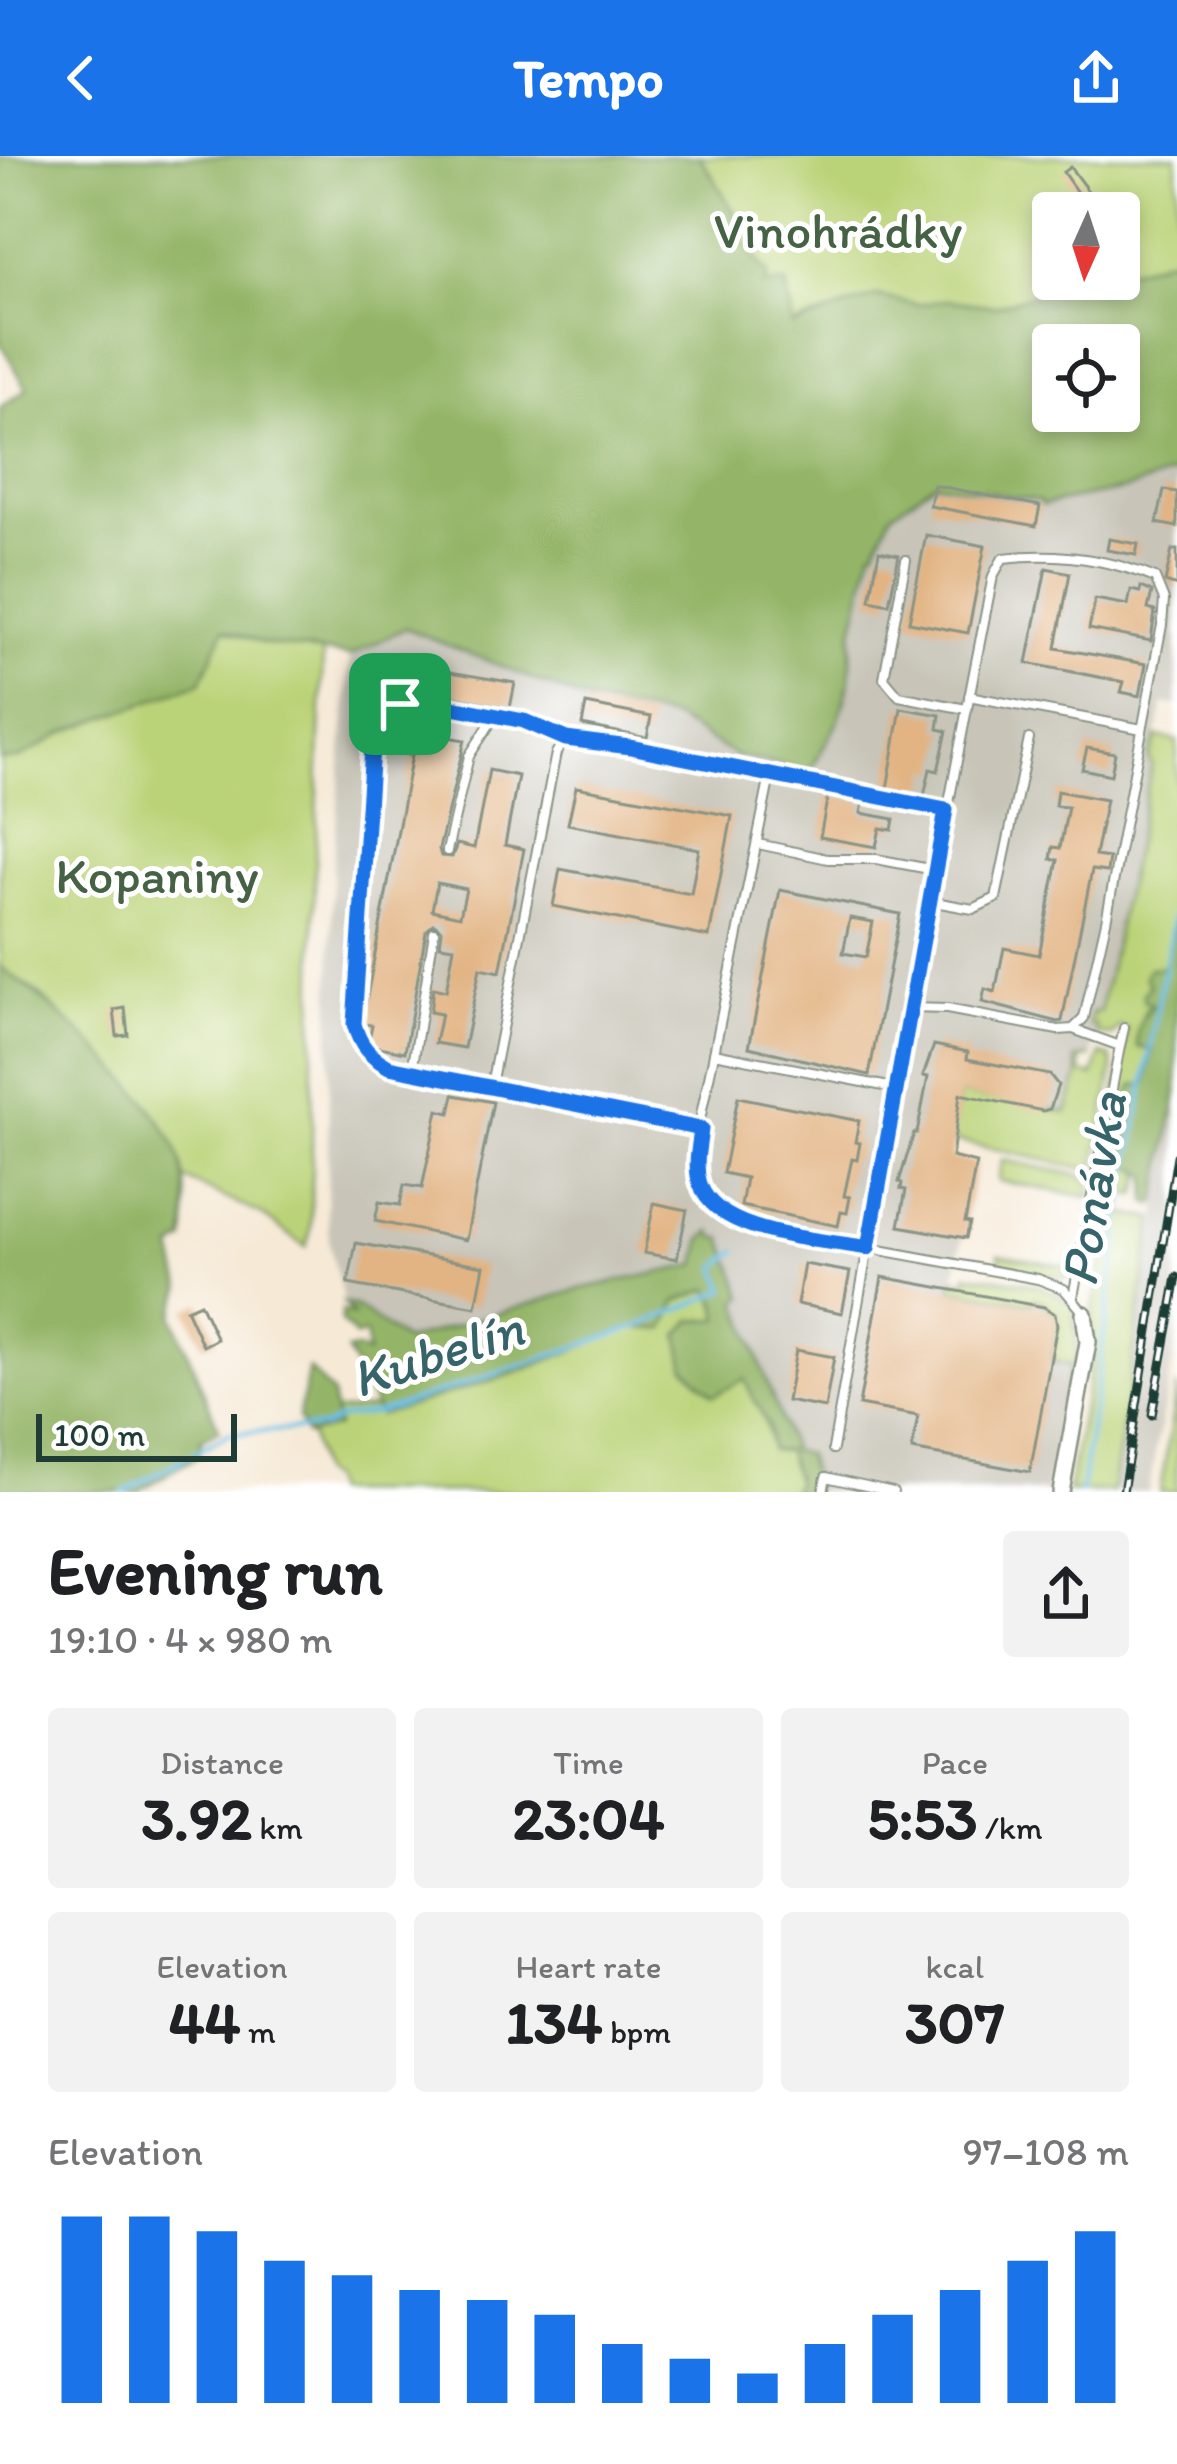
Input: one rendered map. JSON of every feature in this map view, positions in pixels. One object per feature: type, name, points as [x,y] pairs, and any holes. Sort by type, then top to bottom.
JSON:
[{"type":"street","points":[[1061,1492],[1088,1342],[1084,1314]]},
{"type":"lane","points":[[833,1449],[946,810],[993,576],[1003,558],[1060,555],[1121,564],[1155,578],[1164,600],[1106,921],[1084,1018],[1073,1029]]},
{"type":"lane","points":[[906,560],[884,678],[899,696],[966,710]]},
{"type":"lane","points":[[969,696],[1142,729]]},
{"type":"lane","points":[[701,1129],[389,1067],[371,1057],[358,1041],[354,1024],[373,732],[385,714],[400,704],[427,702],[524,721],[566,739],[630,747],[946,810]]},
{"type":"lane","points":[[447,851],[469,756],[495,716]]},
{"type":"lane","points":[[491,1084],[556,753],[566,739]]},
{"type":"lane","points":[[929,901],[973,909],[995,898],[1029,739]]},
{"type":"lane","points":[[770,776],[701,1129],[696,1168],[701,1190],[722,1215],[743,1225],[1055,1283],[1084,1314]]},
{"type":"lane","points":[[758,844],[828,859],[876,859],[935,870]]},
{"type":"lane","points":[[412,1071],[434,932]]},
{"type":"lane","points":[[909,1007],[1073,1029],[1120,1046]]},
{"type":"lane","points":[[1073,1297],[1124,1028]]},
{"type":"lane","points":[[714,1054],[894,1088]]},
{"type":"lane","points":[[823,1492],[826,1477],[893,1492]]},
{"type":"shaded area","points":[[1177,472],[1177,705],[1163,704],[1092,1056],[1077,1059],[1079,1074],[1067,1113],[1045,1108],[955,1140],[952,1157],[976,1163],[955,1277],[1033,1290],[1058,1308],[1070,1364],[1047,1492],[807,1492],[702,1241],[698,1265],[584,1288],[405,1341],[344,1303],[329,1244],[327,1205],[333,864],[350,656],[406,628],[587,701],[672,718],[736,756],[810,771],[838,721],[850,680],[852,635],[872,549],[891,514],[934,482],[1043,505],[1127,489]]},
{"type":"shaded area","points":[[1177,1091],[1177,1337],[1148,1492],[1112,1492]]},
{"type":"green space","points":[[0,156],[700,156],[734,212],[751,253],[768,275],[764,285],[786,284],[793,326],[876,296],[918,305],[947,300],[993,306],[1032,296],[1032,300],[1140,300],[1140,267],[1177,256],[1177,472],[1127,489],[1042,505],[935,482],[891,514],[872,550],[852,635],[850,680],[838,722],[810,771],[736,756],[673,718],[587,701],[406,628],[350,656],[263,643],[224,629],[201,682],[65,732],[18,759],[0,760],[0,407],[27,389],[0,342]]},
{"type":"green space","name":"Vinohrádky","points":[[700,156],[1177,156],[1177,256],[1140,267],[1140,192],[1032,192],[1032,296],[993,306],[947,300],[918,305],[876,296],[792,326],[791,306],[763,286],[768,275],[751,253],[734,212]]},
{"type":"green space","name":"Kopaniny","points":[[224,629],[263,643],[323,652],[311,1229],[306,1247],[262,1215],[183,1178],[173,1141],[121,1075],[40,995],[0,967],[0,760],[18,758],[65,732],[201,682]]},
{"type":"green space","points":[[1157,737],[1177,741],[1177,857],[1173,864],[1177,899],[1166,960],[1150,986],[1153,1004],[1144,1011],[1142,1024],[1153,1049],[1146,1085],[1132,1109],[1124,1160],[1143,1174],[1137,1195],[1115,1192],[1119,1178],[1101,1173],[1128,1029],[1120,1027],[1112,1036],[1097,1035],[1097,1027],[1090,1025],[1093,1012],[1100,1012]]},
{"type":"green space","points":[[1177,910],[1177,1092],[1153,1205],[1147,1202],[1148,1176],[1124,1160],[1132,1109],[1127,1098],[1134,1085],[1146,1084],[1152,1050],[1138,1047],[1137,1040],[1140,1023],[1153,1005],[1144,1002],[1143,994],[1150,986],[1145,977],[1149,968],[1165,968]]},
{"type":"green space","points":[[0,967],[70,1023],[118,1070],[158,1117],[181,1164],[186,1229],[185,1241],[173,1249],[182,1288],[173,1316],[219,1430],[201,1440],[199,1455],[137,1492],[0,1492]]},
{"type":"green space","points":[[1101,1054],[1111,1058],[1113,1068],[1094,1171],[952,1140],[960,1094],[1067,1112],[1079,1074],[1076,1059],[1092,1056],[1081,1059],[1081,1073],[1093,1076]]},
{"type":"green space","points":[[1002,1160],[1082,1176],[1091,1185],[1089,1197],[998,1181]]},
{"type":"green space","points":[[1112,1212],[1154,1219],[1112,1492],[1068,1492],[1093,1352],[1092,1314]]},
{"type":"green space","points":[[712,1231],[723,1238],[744,1297],[738,1301],[792,1451],[806,1454],[815,1492],[792,1492],[796,1481],[787,1451],[771,1450],[768,1426],[744,1379],[714,1395],[686,1368],[679,1335],[692,1320],[720,1319],[709,1289],[677,1301],[665,1329],[629,1328],[518,1372],[379,1415],[347,1351],[367,1354],[366,1334],[356,1337],[341,1322],[342,1311],[353,1315],[344,1303],[405,1341],[584,1288],[697,1265],[702,1240]]},
{"type":"green space","points":[[999,1254],[1068,1267],[1069,1274],[1066,1278],[1001,1264]]},
{"type":"green space","points":[[968,1274],[1043,1288],[1057,1294],[1077,1314],[1073,1316],[1075,1366],[1057,1453],[1070,1365],[1052,1361],[1058,1318],[1042,1301],[952,1289],[954,1279],[965,1281]]},
{"type":"green space","points":[[709,1289],[759,1405],[771,1449],[787,1451],[796,1481],[792,1492],[332,1492],[329,1479],[320,1474],[310,1433],[336,1427],[333,1412],[375,1407],[380,1415],[518,1372],[629,1328],[665,1329],[677,1301]]},
{"type":"green space","points":[[309,1369],[332,1394],[337,1427],[306,1435],[298,1418]]},
{"type":"green space","points":[[1177,1386],[1177,1492],[1160,1492]]},
{"type":"building","points":[[1070,167],[1089,192],[1077,192],[1063,172]]},
{"type":"building","points":[[934,485],[1040,506],[1036,526],[930,506]]},
{"type":"building","points":[[1164,490],[1177,492],[1177,527],[1157,523]]},
{"type":"building","points":[[926,535],[985,546],[968,633],[909,622]]},
{"type":"building","points":[[1109,539],[1138,544],[1136,555],[1107,550]]},
{"type":"building","points":[[1172,550],[1177,550],[1177,586],[1165,582]]},
{"type":"building","points":[[879,551],[899,555],[889,604],[870,600]]},
{"type":"building","points":[[1046,568],[1070,573],[1056,648],[1146,664],[1140,696],[1121,692],[1124,682],[1027,663]]},
{"type":"building","points":[[1141,587],[1152,592],[1148,609],[1155,611],[1151,641],[1089,629],[1095,599],[1128,605],[1131,590],[1140,592]]},
{"type":"building","points":[[397,663],[515,683],[510,708],[392,683]]},
{"type":"building","points":[[586,704],[651,717],[647,738],[582,725]]},
{"type":"building","points":[[901,708],[940,715],[938,729],[947,731],[938,771],[930,769],[924,796],[887,789]]},
{"type":"building","points":[[416,723],[439,727],[437,735],[465,740],[441,856],[452,857],[457,844],[474,848],[489,770],[518,776],[505,845],[524,849],[500,972],[480,968],[464,1048],[435,1043],[441,1014],[430,1012],[433,988],[446,991],[454,947],[440,945],[442,930],[434,924],[426,931],[405,1052],[374,1046],[369,1039],[372,1025],[363,1024],[363,1018],[412,755],[400,753],[404,728],[415,731]],"holes":[[[437,883],[466,889],[460,916],[432,910]]]},
{"type":"building","points":[[1087,748],[1115,753],[1111,775],[1082,769]]},
{"type":"building","points":[[576,787],[732,816],[709,937],[553,906],[560,869],[691,894],[699,849],[568,824]]},
{"type":"building","points":[[1057,791],[1106,800],[1095,856],[1109,858],[1107,872],[1092,870],[1062,1021],[1058,1022],[982,1002],[985,989],[995,992],[1004,948],[1039,955],[1058,860],[1051,859],[1053,847],[1060,848],[1068,807],[1055,806]]},
{"type":"building","points":[[828,795],[863,802],[861,813],[894,819],[892,830],[880,828],[876,847],[820,837]]},
{"type":"building","points":[[780,890],[900,914],[869,1075],[749,1047]],"holes":[[[850,918],[873,922],[866,957],[843,953]]]},
{"type":"building","points":[[125,1008],[128,1035],[117,1036],[114,1010]]},
{"type":"building","points":[[934,1045],[968,1052],[967,1059],[1050,1075],[1058,1085],[1050,1109],[1043,1111],[960,1094],[952,1157],[976,1163],[966,1238],[899,1226],[906,1190],[899,1182],[917,1133],[928,1077],[923,1076]]},
{"type":"building","points":[[454,1095],[493,1102],[466,1240],[375,1221],[379,1202],[400,1205],[404,1185],[422,1188],[438,1110],[450,1113]]},
{"type":"building","points":[[738,1097],[859,1121],[857,1160],[852,1159],[844,1196],[850,1197],[847,1213],[841,1212],[838,1226],[741,1206],[746,1178],[723,1173]]},
{"type":"building","points":[[654,1203],[687,1210],[677,1259],[644,1253]]},
{"type":"building","points":[[356,1243],[484,1266],[476,1307],[348,1284]]},
{"type":"building","points":[[804,1264],[850,1272],[842,1313],[797,1304]]},
{"type":"building","points":[[882,1277],[1044,1307],[1055,1314],[1057,1325],[1030,1472],[912,1450],[918,1416],[859,1405]]},
{"type":"building","points":[[200,1303],[217,1339],[203,1346],[186,1309]]},
{"type":"building","points":[[796,1350],[834,1357],[825,1408],[787,1401]]},
{"type":"waterway","name":"Ponávka","points":[[1081,1492],[1121,1215],[1177,897]]},
{"type":"waterway","name":"Kubelín","points":[[124,1492],[228,1434],[324,1427],[640,1326],[726,1290],[717,1267],[737,1251]]},
{"type":"railway","points":[[1123,1492],[1177,1156]]},
{"type":"railway","points":[[1152,1415],[1177,1277]]},
{"type":"route","points":[[427,702],[524,721],[566,739],[630,747],[946,810],[868,1248],[743,1225],[722,1215],[701,1190],[696,1168],[701,1129],[389,1067],[371,1057],[358,1041],[354,1024],[370,767],[373,732],[385,714],[400,704],[427,702]]}]
